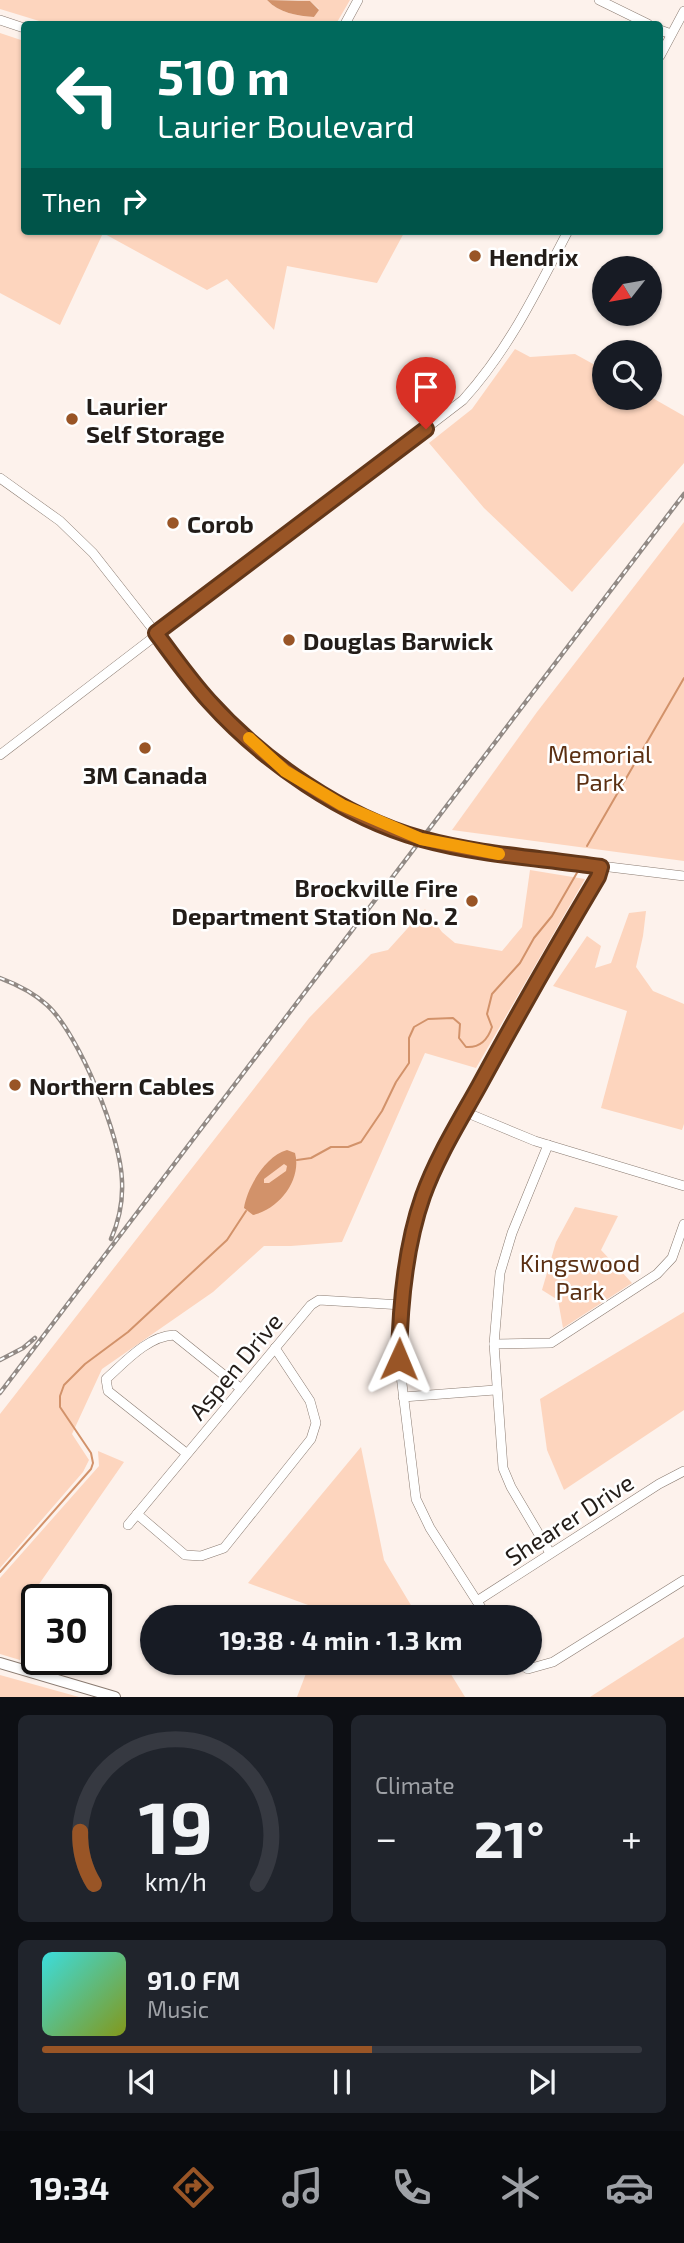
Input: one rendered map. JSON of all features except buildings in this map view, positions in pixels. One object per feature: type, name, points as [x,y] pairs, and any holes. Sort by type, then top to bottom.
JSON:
[{"type":"main road","points":[[0,1663],[115,1697]]},
{"type":"street","points":[[347,21],[358,0]]},
{"type":"street","points":[[599,0],[642,21]]},
{"type":"street","points":[[663,50],[684,11]]},
{"type":"street","points":[[0,20],[21,27]]},
{"type":"street","points":[[663,31],[671,34]]},
{"type":"street","points":[[0,755],[463,400],[488,372],[515,332],[566,235]]},
{"type":"street","points":[[0,478],[73,531],[218,710],[285,771],[342,805],[421,839],[478,851],[684,876]]},
{"type":"street","points":[[480,1605],[430,1528],[416,1499],[399,1359],[402,1305],[411,1242],[423,1196],[442,1152],[524,1002],[598,877],[601,867]]},
{"type":"street","points":[[465,1112],[548,1145],[684,1186]]},
{"type":"street","points":[[548,1145],[512,1233],[500,1273],[494,1344],[495,1390],[503,1468],[510,1487],[551,1553]]},
{"type":"street","points":[[494,1344],[551,1342],[657,1274],[672,1258],[684,1224]]},
{"type":"street","name":"Aspen Drive","points":[[128,1525],[307,1308],[319,1300],[402,1305]]},
{"type":"street","points":[[186,1453],[108,1391],[106,1379],[124,1362],[161,1336],[174,1335],[240,1388]]},
{"type":"street","points":[[137,1514],[185,1555],[201,1556],[224,1548],[311,1439],[316,1423],[310,1401],[275,1348]]},
{"type":"street","points":[[403,1398],[495,1390]]},
{"type":"street","name":"Shearer Drive","points":[[477,1601],[659,1484],[684,1471]]},
{"type":"street","points":[[542,1665],[553,1662],[684,1580]]},
{"type":"green space","points":[[0,0],[267,0],[289,13],[314,17],[319,9],[310,1],[298,0],[350,0],[338,21],[39,21],[0,9]]},
{"type":"green space","points":[[0,33],[21,40],[21,235],[102,235],[60,325],[0,293]]},
{"type":"green space","points":[[107,235],[403,235],[377,283],[287,266],[274,330],[227,279],[207,290]]},
{"type":"green space","points":[[515,349],[530,357],[575,354],[592,363],[592,410],[662,410],[662,403],[684,416],[684,463],[572,592],[484,508],[429,443],[472,409]]},
{"type":"green space","name":"Memorial Park","points":[[684,522],[684,861],[452,830],[537,712]]},
{"type":"green space","points":[[530,870],[585,879],[476,1068],[425,1053],[342,1242],[264,1246],[213,1292],[102,1369],[72,1434],[89,1460],[83,1472],[0,1568],[0,1414],[309,1018],[371,954],[388,950],[425,909],[442,932],[455,943],[502,951],[522,927]]},
{"type":"green space","points":[[646,911],[636,967],[653,991],[684,1004],[682,1130],[601,1108],[627,1011],[553,986],[587,936],[601,946],[595,968],[611,963],[629,913]]},
{"type":"green space","name":"Kingswood Park","points":[[575,1207],[618,1216],[601,1250],[632,1283],[563,1328],[558,1300],[542,1290],[556,1242]]},
{"type":"green space","points":[[684,1312],[684,1410],[564,1490],[547,1450],[540,1399]]},
{"type":"green space","points":[[361,1447],[384,1560],[411,1605],[308,1605],[248,1583]]},
{"type":"green space","points":[[98,1451],[124,1462],[39,1584],[21,1584],[20,1660],[0,1654],[0,1578],[99,1466]]},
{"type":"green space","points":[[684,1637],[684,1697],[590,1697]]},
{"type":"green space","points":[[0,1675],[79,1697],[0,1697]]},
{"type":"green space","points":[[305,1675],[451,1675],[465,1697],[297,1697]]},
{"type":"shaded area","points":[[267,0],[310,1],[319,10],[314,17],[295,15],[277,8]]},
{"type":"shaded area","points":[[287,1150],[295,1153],[292,1182],[280,1200],[263,1212],[253,1215],[244,1208],[249,1191],[258,1174],[279,1153]],"holes":[[[284,1164],[287,1166],[286,1171],[269,1183],[264,1183],[264,1179]]]},
{"type":"waterway","points":[[587,846],[684,678]]},
{"type":"waterway","points":[[297,1160],[311,1158],[331,1147],[348,1147],[361,1142],[409,1063],[409,1038],[414,1027],[428,1019],[453,1018],[460,1024],[459,1038],[466,1047],[475,1046],[486,1039],[492,1027],[487,1014],[492,994],[520,963],[578,871]]},
{"type":"waterway","points":[[0,1572],[91,1469],[91,1453],[60,1407],[64,1385],[85,1364],[128,1332],[227,1240],[246,1211]]},
{"type":"railway","points":[[0,1393],[684,494]]},
{"type":"railway","points":[[0,978],[25,989],[47,1005],[72,1039],[96,1087],[114,1139],[122,1181],[120,1211],[111,1239]]},
{"type":"railway","points":[[0,1360],[35,1338]]},
{"type":"slow traffic","points":[[249,738],[285,771],[342,805],[370,818],[421,839],[499,854]]},
{"type":"place","name":"Hendrix","points":[[475,256]]},
{"type":"place","name":"Laurier Self Storage","points":[[72,419]]},
{"type":"place","name":"Corob","points":[[173,523]]},
{"type":"place","name":"Douglas Barwick","points":[[289,640]]},
{"type":"place","name":"3M Canada","points":[[145,748]]},
{"type":"place","name":"Brockville Fire Department Station No. 2","points":[[472,901]]},
{"type":"place","name":"Northern Cables","points":[[15,1085]]},
{"type":"route","points":[[399,1359],[400,1325],[411,1242],[423,1196],[442,1152],[524,1002],[598,877],[601,867],[478,851],[421,839],[342,805],[285,771],[227,718],[210,702],[156,633],[426,429]]}]
